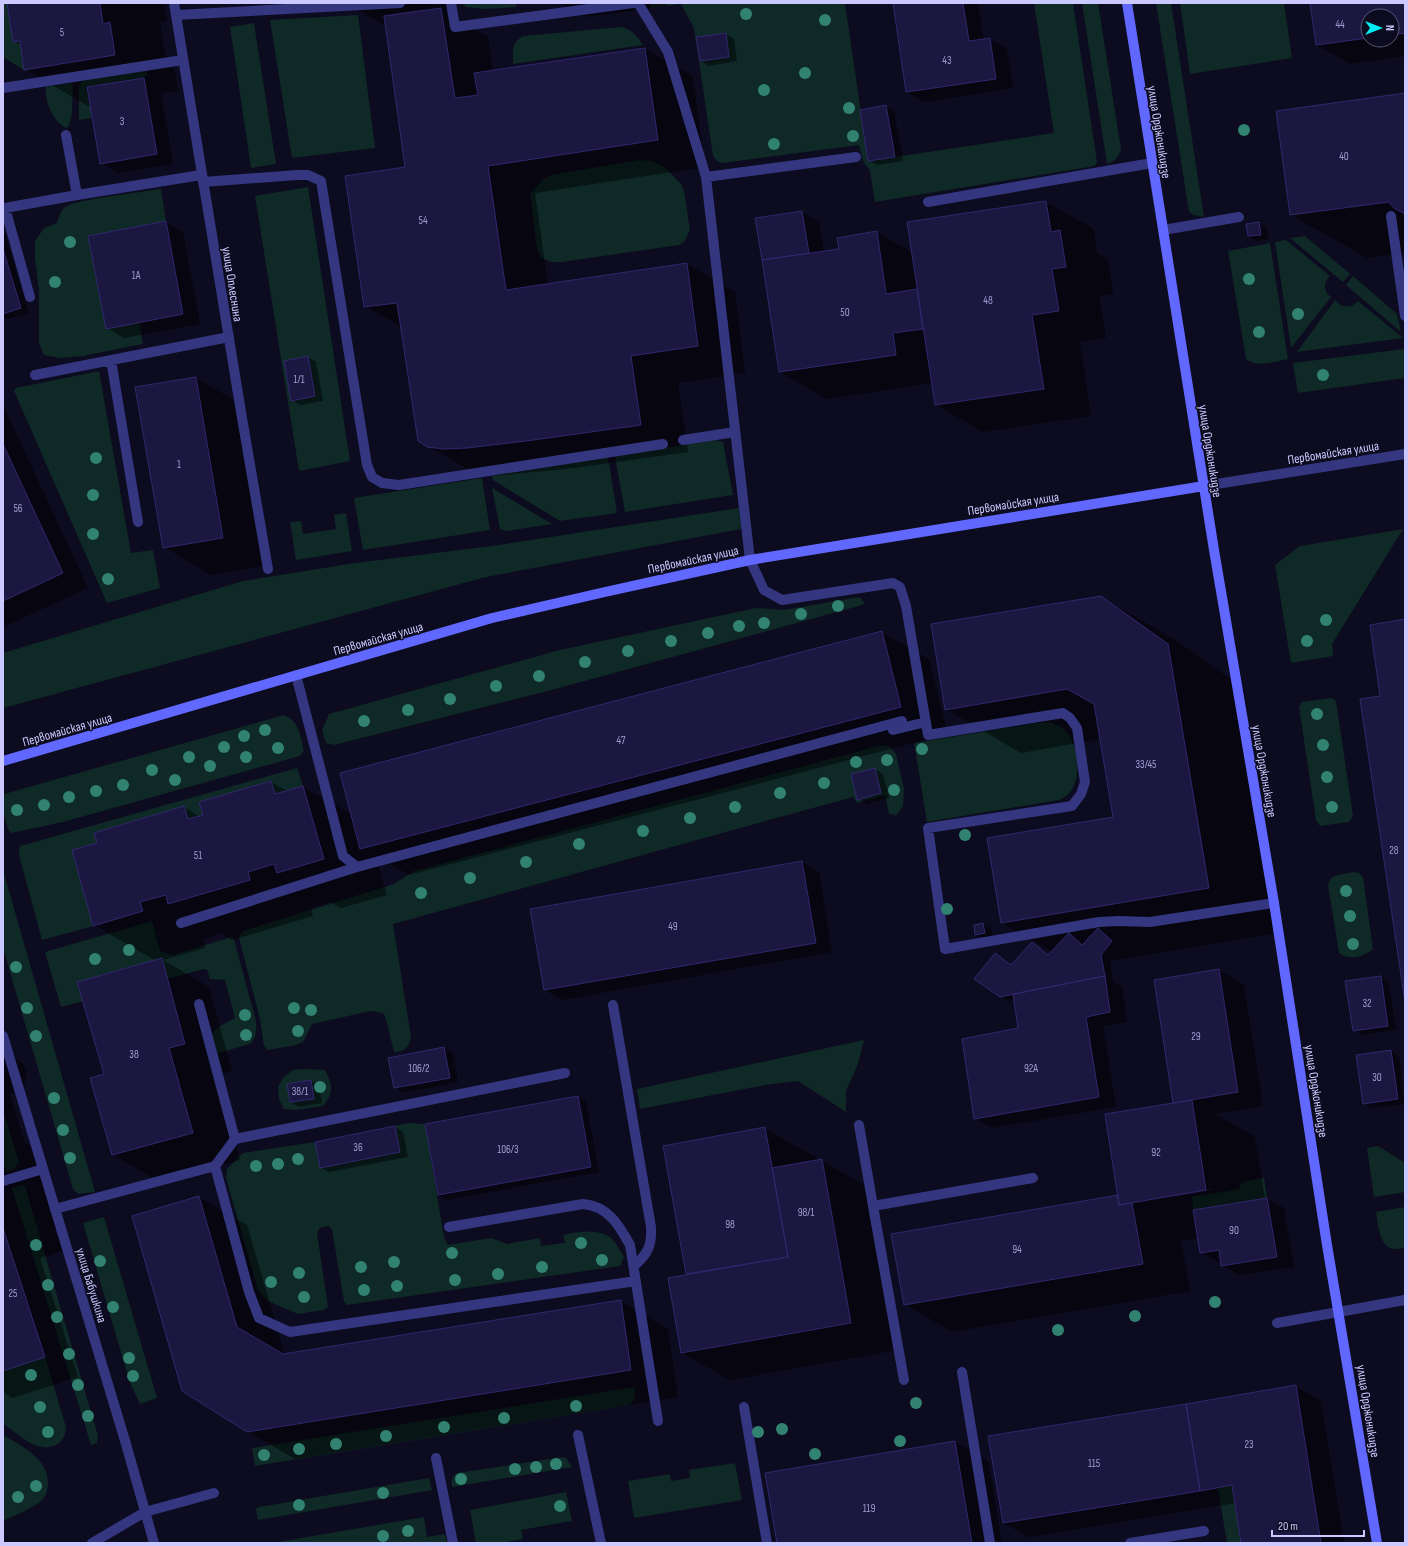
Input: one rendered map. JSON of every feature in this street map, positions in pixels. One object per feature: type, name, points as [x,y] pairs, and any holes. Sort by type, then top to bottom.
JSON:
[{"type":"main road","name":"улица Орджоникидзе","points":[[1127,3],[1204,486],[1274,903],[1327,1244],[1378,1543]]},
{"type":"main road","name":"Первомайская улица","points":[[3,761],[492,618],[750,560],[1204,486]]},
{"type":"street","name":"улица Оплеснина","points":[[174,3],[202,179],[268,569]]},
{"type":"street","points":[[176,15],[400,3]]},
{"type":"street","points":[[451,3],[455,27],[633,3]]},
{"type":"street","points":[[638,3],[668,52],[706,177],[750,560],[764,590],[782,600],[893,583],[900,587],[906,606],[928,735],[1063,713],[1070,718],[1077,728],[1085,782],[1082,791],[1072,806],[928,828],[945,949],[1099,922],[1150,922],[1274,903]]},
{"type":"street","points":[[3,88],[183,60]]},
{"type":"street","points":[[66,135],[77,195]]},
{"type":"street","points":[[706,177],[856,157]]},
{"type":"street","points":[[928,202],[1152,163]]},
{"type":"street","points":[[30,296],[4,206],[202,179],[308,175],[321,181],[367,465],[372,477],[382,483],[399,485],[663,444]]},
{"type":"street","points":[[1391,216],[1405,316]]},
{"type":"street","points":[[1163,230],[1239,217]]},
{"type":"street","points":[[35,375],[229,337]]},
{"type":"street","points":[[111,360],[138,522]]},
{"type":"street","points":[[683,440],[735,432]]},
{"type":"street","name":"Первомайская улица","points":[[1204,486],[1405,454]]},
{"type":"street","points":[[296,675],[344,856],[357,867]]},
{"type":"street","points":[[181,923],[357,867],[902,721]]},
{"type":"street","points":[[887,725],[889,731],[926,722]]},
{"type":"street","points":[[199,1004],[235,1139]]},
{"type":"street","points":[[613,1005],[651,1227],[651,1237],[644,1257],[634,1266]]},
{"type":"street","name":"улица Бабушкина","points":[[3,1036],[126,1444],[154,1543]]},
{"type":"street","points":[[55,1209],[215,1166],[235,1139],[565,1073]]},
{"type":"street","points":[[859,1125],[904,1380]]},
{"type":"street","points":[[215,1166],[249,1292],[259,1318],[290,1332],[636,1281]]},
{"type":"street","points":[[3,1181],[43,1169]]},
{"type":"street","points":[[873,1206],[1033,1178]]},
{"type":"street","points":[[449,1227],[583,1204],[593,1205],[609,1215],[621,1229],[630,1245],[658,1421]]},
{"type":"street","points":[[1277,1323],[1405,1300]]},
{"type":"street","points":[[962,1372],[990,1543]]},
{"type":"street","points":[[744,1407],[767,1543]]},
{"type":"street","points":[[578,1435],[601,1543]]},
{"type":"street","points":[[436,1458],[453,1543]]},
{"type":"street","points":[[92,1543],[145,1512],[214,1493]]},
{"type":"street","points":[[1130,1543],[1204,1531]]},
{"type":"green space","points":[[3,3],[7,3],[13,42],[20,41],[24,70],[3,57]]},
{"type":"green space","points":[[463,3],[516,3],[516,7],[485,9],[466,7]]},
{"type":"green space","points":[[650,3],[845,3],[868,161],[1054,133],[1034,3],[1073,3],[1097,162],[1095,166],[875,202],[870,171],[863,161],[859,145],[722,163],[717,161],[713,156],[694,28],[681,4],[651,8]]},
{"type":"green space","points":[[1082,3],[1098,3],[1121,149],[1116,159],[1107,164]]},
{"type":"green space","points":[[1156,3],[1171,3],[1204,217],[1194,215],[1189,212]]},
{"type":"green space","points":[[1180,3],[1284,3],[1292,58],[1190,74]]},
{"type":"green space","points":[[358,15],[375,148],[292,158],[270,20]]},
{"type":"green space","points":[[254,23],[276,164],[251,168],[230,27]]},
{"type":"green space","points":[[621,27],[634,33],[643,45],[513,64],[513,52],[516,42],[523,36]]},
{"type":"green space","points":[[146,70],[147,76],[145,77],[86,87],[92,118],[79,120],[79,86],[83,80]]},
{"type":"green space","points":[[71,83],[73,84],[72,113],[69,125],[66,128],[57,121],[50,110],[46,98],[46,87]]},
{"type":"green space","points":[[639,160],[652,161],[664,167],[681,184],[684,191],[690,230],[684,242],[679,245],[562,262],[552,262],[541,258],[537,249],[530,194],[543,180],[551,175]]},
{"type":"green space","points":[[308,187],[350,461],[299,471],[255,196]]},
{"type":"green space","points":[[161,189],[166,221],[88,236],[106,328],[139,322],[143,344],[83,356],[60,358],[44,355],[39,343],[39,291],[35,258],[35,241],[44,228],[57,223],[62,210],[72,204],[82,201]]},
{"type":"green space","points":[[1305,236],[1350,274],[1343,282],[1290,238]]},
{"type":"green space","points":[[1286,240],[1330,276],[1326,281],[1325,290],[1331,297],[1291,348],[1275,242]]},
{"type":"green space","points":[[1270,243],[1288,359],[1261,364],[1251,362],[1246,359],[1228,251]]},
{"type":"green space","points":[[1353,276],[1397,314],[1401,332],[1346,285]]},
{"type":"green space","points":[[1335,300],[1343,306],[1355,304],[1358,301],[1403,338],[1297,352]]},
{"type":"green space","points":[[1404,349],[1405,378],[1298,393],[1293,363]]},
{"type":"green space","points":[[99,371],[131,553],[153,550],[160,588],[107,603],[14,391],[16,388]]},
{"type":"green space","points":[[715,440],[723,442],[733,495],[625,512],[615,456]]},
{"type":"green space","points":[[608,457],[617,513],[560,521],[493,480],[492,475]]},
{"type":"green space","points":[[482,478],[490,530],[363,550],[354,498]]},
{"type":"green space","points":[[492,488],[552,524],[506,531],[500,529]]},
{"type":"green space","points":[[739,508],[741,529],[486,577],[3,708],[3,653],[243,581],[355,563],[499,545]]},
{"type":"green space","points":[[346,513],[352,551],[296,560],[290,522],[301,521],[303,534],[336,529],[334,515]]},
{"type":"green space","points":[[1403,529],[1332,644],[1333,656],[1291,663],[1275,565],[1300,546]]},
{"type":"green space","points":[[859,597],[864,604],[859,606],[559,688],[334,745],[326,743],[322,730],[329,714],[560,650],[756,608],[784,610]]},
{"type":"green space","points":[[1332,698],[1336,701],[1353,816],[1349,822],[1320,826],[1316,820],[1299,707],[1302,702]]},
{"type":"green space","points":[[284,715],[293,721],[300,734],[304,751],[300,756],[63,822],[11,833],[5,820],[3,808],[4,794]]},
{"type":"green space","points":[[1045,722],[1056,724],[1065,730],[1073,743],[1077,761],[1076,781],[1067,796],[1059,800],[927,822],[914,743]]},
{"type":"green space","points":[[882,745],[889,746],[896,754],[904,789],[903,806],[897,815],[889,814],[885,795],[857,803],[853,797],[393,924],[411,1037],[409,1044],[404,1050],[394,1052],[386,1019],[383,1013],[371,1011],[312,1024],[303,1042],[296,1045],[268,1050],[264,1046],[260,1019],[239,938],[243,931],[394,884],[414,871]]},
{"type":"green space","points":[[297,768],[303,786],[275,794],[271,781],[200,802],[203,815],[188,819],[184,806],[94,833],[97,843],[72,850],[93,926],[42,940],[19,855],[20,846]]},
{"type":"green space","points":[[3,870],[95,1192],[78,1194],[73,1189],[3,948]]},
{"type":"green space","points":[[1354,872],[1359,873],[1363,877],[1373,949],[1361,956],[1348,957],[1339,953],[1328,885],[1331,878]]},
{"type":"green space","points":[[152,921],[160,951],[172,955],[232,937],[234,939],[256,1021],[255,1036],[250,1044],[218,1053],[215,1050],[212,1034],[218,1027],[235,1018],[225,980],[210,979],[207,970],[204,969],[61,1007],[45,952]]},
{"type":"green space","points":[[864,1040],[858,1064],[846,1091],[846,1112],[798,1081],[765,1085],[640,1109],[637,1089]]},
{"type":"green space","points":[[293,1070],[325,1070],[331,1084],[331,1092],[327,1101],[323,1106],[295,1110],[284,1109],[279,1099],[278,1087],[283,1078]]},
{"type":"green space","points":[[3,1110],[19,1162],[14,1169],[6,1172],[3,1161]]},
{"type":"green space","points":[[409,1123],[425,1124],[444,1237],[448,1245],[491,1238],[507,1244],[540,1238],[541,1246],[565,1243],[563,1235],[594,1232],[606,1235],[615,1242],[624,1257],[620,1266],[347,1305],[344,1301],[332,1229],[328,1226],[320,1228],[317,1233],[328,1307],[323,1310],[298,1314],[268,1301],[258,1290],[226,1178],[227,1169],[243,1153],[315,1142]]},
{"type":"green space","points":[[1378,1146],[1405,1163],[1405,1192],[1374,1197],[1367,1148]]},
{"type":"green space","points":[[1264,1178],[1267,1198],[1193,1210],[1192,1197],[1239,1189],[1242,1182]]},
{"type":"green space","points":[[22,1185],[25,1186],[98,1436],[97,1443],[91,1445],[12,1188]]},
{"type":"green space","points":[[1405,1207],[1405,1248],[1390,1248],[1382,1240],[1380,1235],[1376,1212]]},
{"type":"green space","points":[[104,1217],[157,1398],[140,1404],[130,1383],[83,1223]]},
{"type":"green space","points":[[45,1357],[66,1427],[64,1437],[61,1441],[58,1444],[49,1447],[38,1446],[30,1443],[3,1423],[3,1371]]},
{"type":"green space","points":[[635,1387],[634,1399],[629,1405],[255,1466],[252,1448]]},
{"type":"green space","points":[[3,1435],[26,1449],[39,1460],[47,1475],[48,1484],[47,1492],[43,1499],[30,1508],[3,1521]]},
{"type":"green space","points":[[563,1457],[566,1458],[572,1467],[452,1487],[452,1479],[457,1473]]},
{"type":"green space","points":[[735,1463],[742,1500],[634,1518],[628,1481],[670,1474],[671,1481],[690,1478],[689,1470]]},
{"type":"green space","points":[[429,1478],[432,1490],[258,1520],[256,1509],[259,1507]]},
{"type":"green space","points":[[1232,1485],[1241,1543],[1227,1543],[1218,1488]]},
{"type":"green space","points":[[566,1492],[572,1521],[521,1530],[523,1539],[502,1543],[476,1543],[470,1510]]},
{"type":"green space","points":[[424,1517],[427,1537],[445,1534],[447,1543],[272,1543]]},
{"type":"building","points":[[7,3],[100,3],[103,24],[110,22],[115,55],[24,70],[20,41],[13,42]]},
{"type":"building","points":[[893,3],[963,3],[969,41],[990,38],[996,79],[906,92]]},
{"type":"building","points":[[1310,3],[1405,3],[1405,33],[1400,34],[1400,8],[1360,8],[1360,39],[1316,45]]},
{"type":"building","points":[[441,8],[455,98],[478,95],[474,73],[645,48],[658,140],[488,166],[506,290],[687,263],[698,346],[631,356],[641,425],[467,448],[444,449],[427,447],[418,441],[397,303],[364,307],[345,176],[405,167],[384,16]]},
{"type":"building","points":[[726,33],[729,57],[700,61],[696,37]]},
{"type":"building","points":[[144,78],[157,154],[100,164],[87,87]]},
{"type":"building","points":[[1405,93],[1405,219],[1404,213],[1395,209],[1389,202],[1290,215],[1276,111]]},
{"type":"building","points":[[886,105],[895,157],[868,161],[860,110]]},
{"type":"building","points":[[1046,201],[1051,232],[1060,230],[1066,267],[1052,269],[1059,311],[1032,315],[1044,389],[935,405],[907,222]]},
{"type":"building","points":[[802,211],[809,253],[762,260],[755,218]]},
{"type":"building","points":[[166,221],[183,314],[106,329],[88,236]]},
{"type":"building","points":[[1259,222],[1261,235],[1248,236],[1246,224]]},
{"type":"building","points":[[877,231],[886,294],[917,289],[923,329],[893,333],[896,355],[779,372],[762,260],[839,249],[837,238]]},
{"type":"building","points":[[3,249],[21,308],[3,314]]},
{"type":"building","points":[[308,356],[315,396],[291,401],[284,361]]},
{"type":"building","points":[[196,377],[223,538],[163,548],[135,387]]},
{"type":"building","points":[[3,444],[63,573],[3,601]]},
{"type":"building","points":[[1101,596],[1168,644],[1209,888],[1001,923],[987,838],[1113,817],[1094,704],[1067,689],[945,710],[931,624]]},
{"type":"building","points":[[1405,619],[1405,1002],[1360,699],[1380,696],[1370,625]]},
{"type":"building","points":[[882,631],[901,707],[360,849],[340,773]]},
{"type":"building","points":[[875,768],[881,793],[857,800],[851,774]]},
{"type":"building","points":[[271,781],[275,794],[303,786],[324,859],[277,873],[274,864],[248,872],[250,880],[168,904],[166,895],[140,902],[143,911],[93,926],[72,850],[97,843],[94,833],[184,806],[188,819],[203,815],[199,802]]},
{"type":"building","points":[[802,861],[816,943],[544,990],[530,909]]},
{"type":"building","points":[[983,923],[985,933],[975,935],[974,925]]},
{"type":"building","points":[[1098,928],[1112,941],[1101,955],[1105,976],[1000,997],[974,979],[995,953],[1011,965],[1032,942],[1048,955],[1069,933],[1082,945]]},
{"type":"building","points":[[162,958],[185,1044],[169,1048],[193,1133],[112,1155],[90,1078],[104,1074],[77,982]]},
{"type":"building","points":[[1219,969],[1238,1092],[1173,1103],[1154,980]]},
{"type":"building","points":[[1105,976],[1110,1012],[1086,1017],[1099,1097],[974,1119],[962,1039],[1018,1028],[1013,994]]},
{"type":"building","points":[[1381,976],[1388,1026],[1353,1031],[1345,981]]},
{"type":"building","points":[[444,1047],[450,1078],[394,1088],[388,1058]]},
{"type":"building","points":[[1391,1050],[1398,1099],[1363,1104],[1356,1055]]},
{"type":"building","points":[[311,1080],[314,1099],[290,1102],[287,1084]]},
{"type":"building","points":[[578,1096],[591,1167],[438,1195],[425,1124]]},
{"type":"building","points":[[1192,1100],[1206,1190],[1119,1205],[1105,1114]]},
{"type":"building","points":[[395,1126],[400,1152],[320,1168],[315,1142]]},
{"type":"building","points":[[765,1127],[788,1257],[686,1274],[663,1146]]},
{"type":"building","points":[[822,1159],[851,1323],[681,1353],[668,1278],[788,1257],[772,1168]]},
{"type":"building","points":[[1118,1195],[1119,1205],[1132,1203],[1143,1264],[904,1305],[891,1234]]},
{"type":"building","points":[[199,1196],[237,1327],[283,1354],[621,1300],[631,1370],[247,1432],[182,1391],[132,1216]]},
{"type":"building","points":[[1267,1198],[1277,1257],[1221,1266],[1219,1250],[1200,1253],[1193,1210]]},
{"type":"building","points":[[3,1228],[45,1357],[3,1371]]},
{"type":"building","points":[[1296,1385],[1321,1543],[1241,1543],[1232,1485],[1200,1491],[1186,1404]]},
{"type":"building","points":[[1186,1404],[1200,1491],[1003,1523],[988,1436]]},
{"type":"building","points":[[955,1441],[972,1543],[777,1543],[765,1473]]}]
